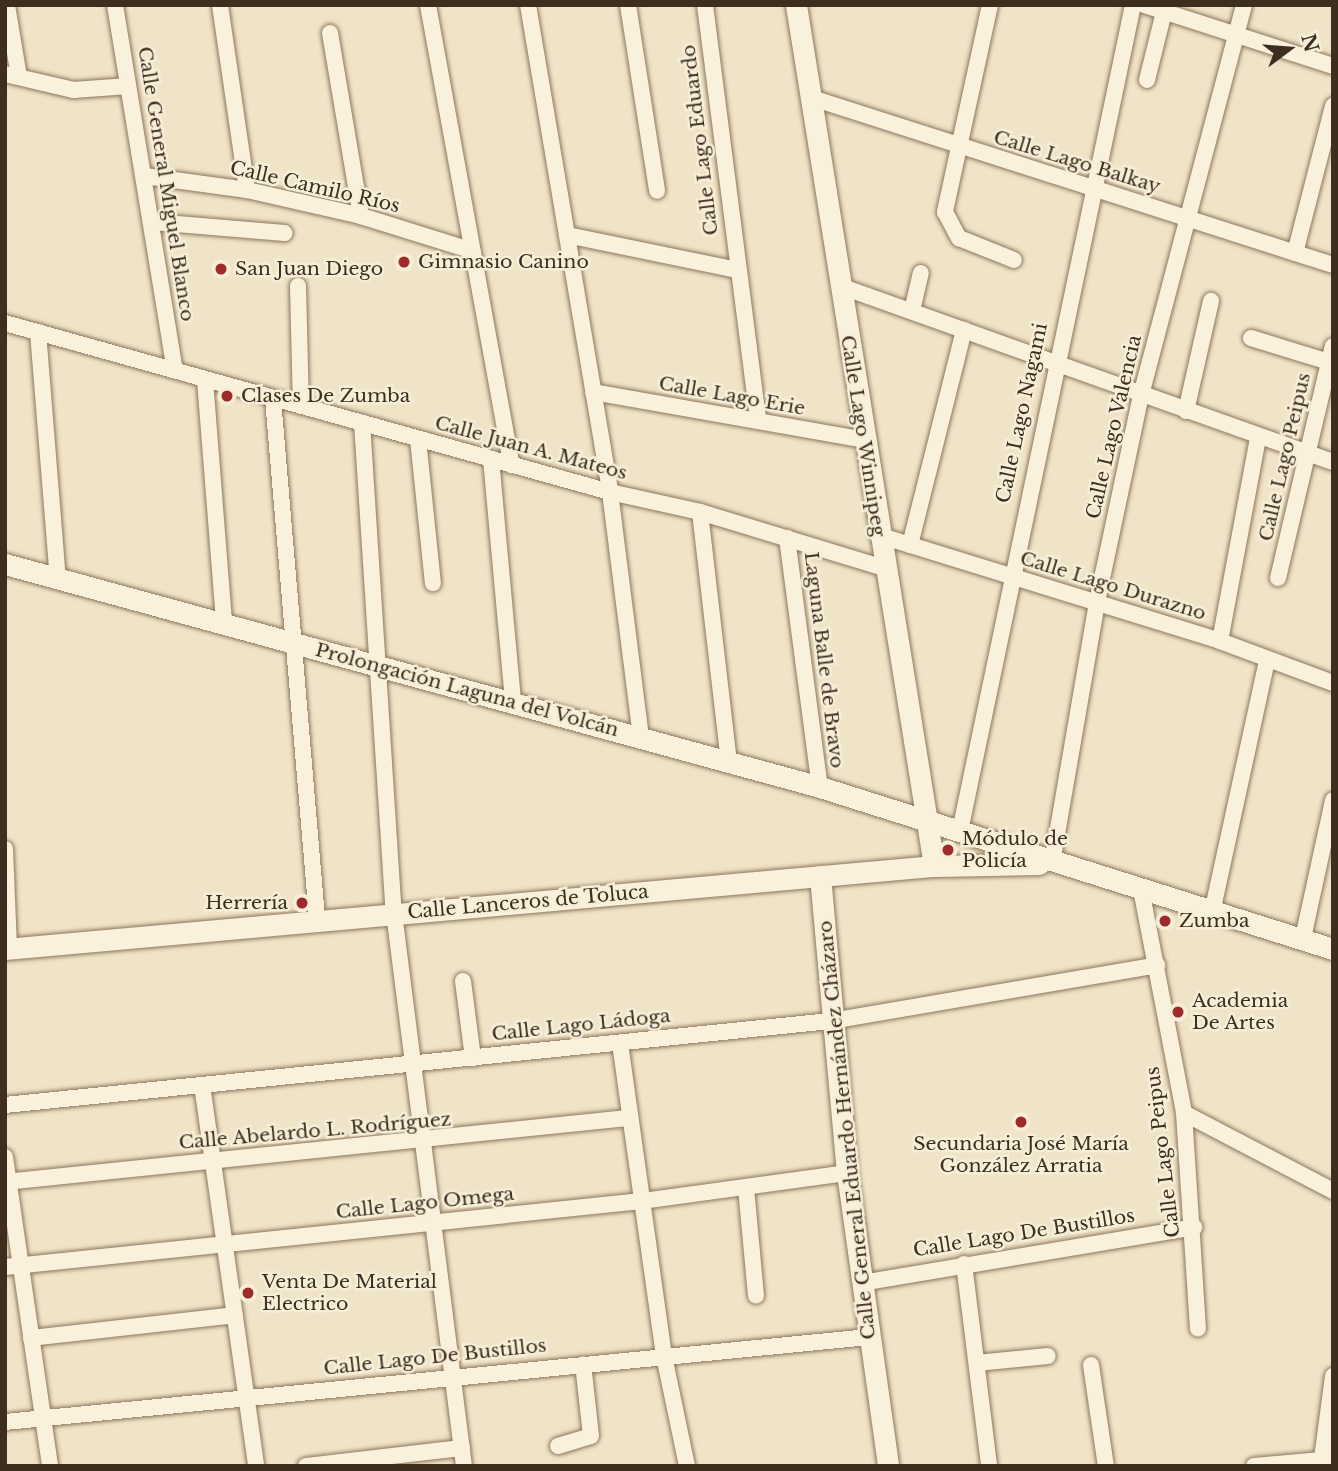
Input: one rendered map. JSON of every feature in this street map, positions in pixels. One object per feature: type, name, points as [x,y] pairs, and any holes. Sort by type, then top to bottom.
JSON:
[{"type":"main road","name":"Calle Lago Winnipeg","points":[[796,5],[878,535],[934,866]]},
{"type":"main road","name":"Prolongación Laguna del Volcán","points":[[5,564],[820,787],[928,820],[1052,863],[1213,908],[1333,949]]},
{"type":"main road","name":"Calle Lanceros de Toluca","points":[[7,949],[317,918],[934,866],[1052,863]]},
{"type":"main road","name":"Calle General Eduardo Hernández Cházaro","points":[[820,876],[831,1021],[847,1173],[860,1283],[888,1466]]},
{"type":"street","points":[[7,5],[12,76],[74,90],[128,86]]},
{"type":"street","name":"Calle General Miguel Blanco","points":[[115,5],[153,222],[175,370]]},
{"type":"street","points":[[219,5],[247,190]]},
{"type":"street","points":[[428,5],[512,465]]},
{"type":"street","points":[[528,5],[610,492],[641,738]]},
{"type":"street","points":[[628,5],[657,191]]},
{"type":"street","name":"Calle Lago Eduardo","points":[[705,5],[758,421]]},
{"type":"street","points":[[990,5],[956,147],[945,212],[953,233],[1014,260]]},
{"type":"street","name":"Calle Lago Nagami","points":[[960,831],[1054,362],[1133,5]]},
{"type":"street","points":[[1144,5],[1333,66]]},
{"type":"street","name":"Calle Lago Valencia","points":[[1052,863],[1097,602],[1141,395],[1244,5]]},
{"type":"street","points":[[1147,80],[1164,12]]},
{"type":"street","points":[[330,33],[361,216]]},
{"type":"street","name":"Calle Lago Balkay","points":[[809,97],[956,147],[1187,217],[1333,265]]},
{"type":"street","points":[[1295,253],[1333,106]]},
{"type":"street","name":"Calle Camilo Ríos","points":[[145,176],[247,190],[361,216],[473,251]]},
{"type":"street","points":[[153,222],[285,233]]},
{"type":"street","name":"Calle Lago Eduardo","points":[[566,235],[737,270]]},
{"type":"street","points":[[912,311],[921,273]]},
{"type":"street","points":[[298,286],[301,407]]},
{"type":"street","points":[[840,286],[1258,438],[1333,462]]},
{"type":"street","points":[[1186,411],[1211,301]]},
{"type":"street","name":"Calle Juan A. Mateos","points":[[5,323],[610,492],[700,512],[884,568]]},
{"type":"street","points":[[910,545],[964,330]]},
{"type":"street","points":[[38,332],[58,578]]},
{"type":"street","points":[[1251,338],[1329,362]]},
{"type":"street","name":"Calle Lago Peipus","points":[[1279,578],[1333,345]]},
{"type":"street","points":[[205,380],[224,623]]},
{"type":"street","name":"Calle Lago Erie","points":[[593,392],[864,440]]},
{"type":"street","points":[[272,399],[317,918]]},
{"type":"street","points":[[362,423],[394,913],[410,1064],[464,1466]]},
{"type":"street","points":[[1220,641],[1258,438]]},
{"type":"street","points":[[418,439],[433,583]]},
{"type":"street","points":[[491,459],[513,703]]},
{"type":"street","points":[[700,512],[729,762]]},
{"type":"street","name":"Calle Lago Durazno","points":[[878,535],[1220,641],[1333,684]]},
{"type":"street","name":"Laguna Balle de Bravo","points":[[787,538],[820,787]]},
{"type":"street","points":[[1213,908],[1266,660]]},
{"type":"street","points":[[1303,938],[1333,800]]},
{"type":"street","points":[[5,849],[7,949]]},
{"type":"street","name":"Calle Lago Peipus","points":[[1140,889],[1184,1113],[1194,1227],[1198,1329]]},
{"type":"street","name":"Calle Lago Ládoga","points":[[5,1105],[831,1021],[1157,965]]},
{"type":"street","points":[[463,981],[473,1058]]},
{"type":"street","points":[[620,1043],[628,1118],[664,1356],[687,1466]]},
{"type":"street","points":[[202,1085],[256,1466]]},
{"type":"street","points":[[1184,1113],[1333,1191]]},
{"type":"street","name":"Calle Abelardo L. Rodríguez","points":[[7,1182],[421,1143],[628,1118]]},
{"type":"street","points":[[5,1157],[13,1267],[31,1338],[50,1466]]},
{"type":"street","name":"Calle Lago Omega","points":[[13,1267],[642,1201],[847,1173]]},
{"type":"street","points":[[746,1188],[756,1296]]},
{"type":"street","name":"Calle Lago De Bustillos","points":[[860,1283],[1194,1227]]},
{"type":"street","points":[[964,1264],[989,1466]]},
{"type":"street","points":[[31,1338],[235,1315]]},
{"type":"street","name":"Calle Lago De Bustillos","points":[[5,1422],[869,1337]]},
{"type":"street","points":[[977,1363],[1048,1356]]},
{"type":"street","points":[[558,1446],[590,1436],[583,1364]]},
{"type":"street","points":[[1091,1365],[1106,1466]]},
{"type":"street","points":[[1254,1466],[1325,1462],[1333,1376]]},
{"type":"street","points":[[306,1466],[462,1448]]},
{"type":"building","name":"Módulo de Policía","points":[[942,842],[955,846],[955,856],[940,854]]},
{"type":"place","name":"Gimnasio Canino","points":[[404,262]]},
{"type":"place","name":"San Juan Diego","points":[[221,269]]},
{"type":"place","name":"Clases De Zumba","points":[[227,396]]},
{"type":"place","name":"Módulo de Policía","points":[[948,850]]},
{"type":"place","name":"Herrería","points":[[302,903]]},
{"type":"place","name":"Zumba","points":[[1165,921]]},
{"type":"place","name":"Academia De Artes","points":[[1178,1012]]},
{"type":"place","name":"Secundaria José María González Arratia","points":[[1021,1122]]},
{"type":"place","name":"Venta De Material Electrico","points":[[248,1293]]}]
